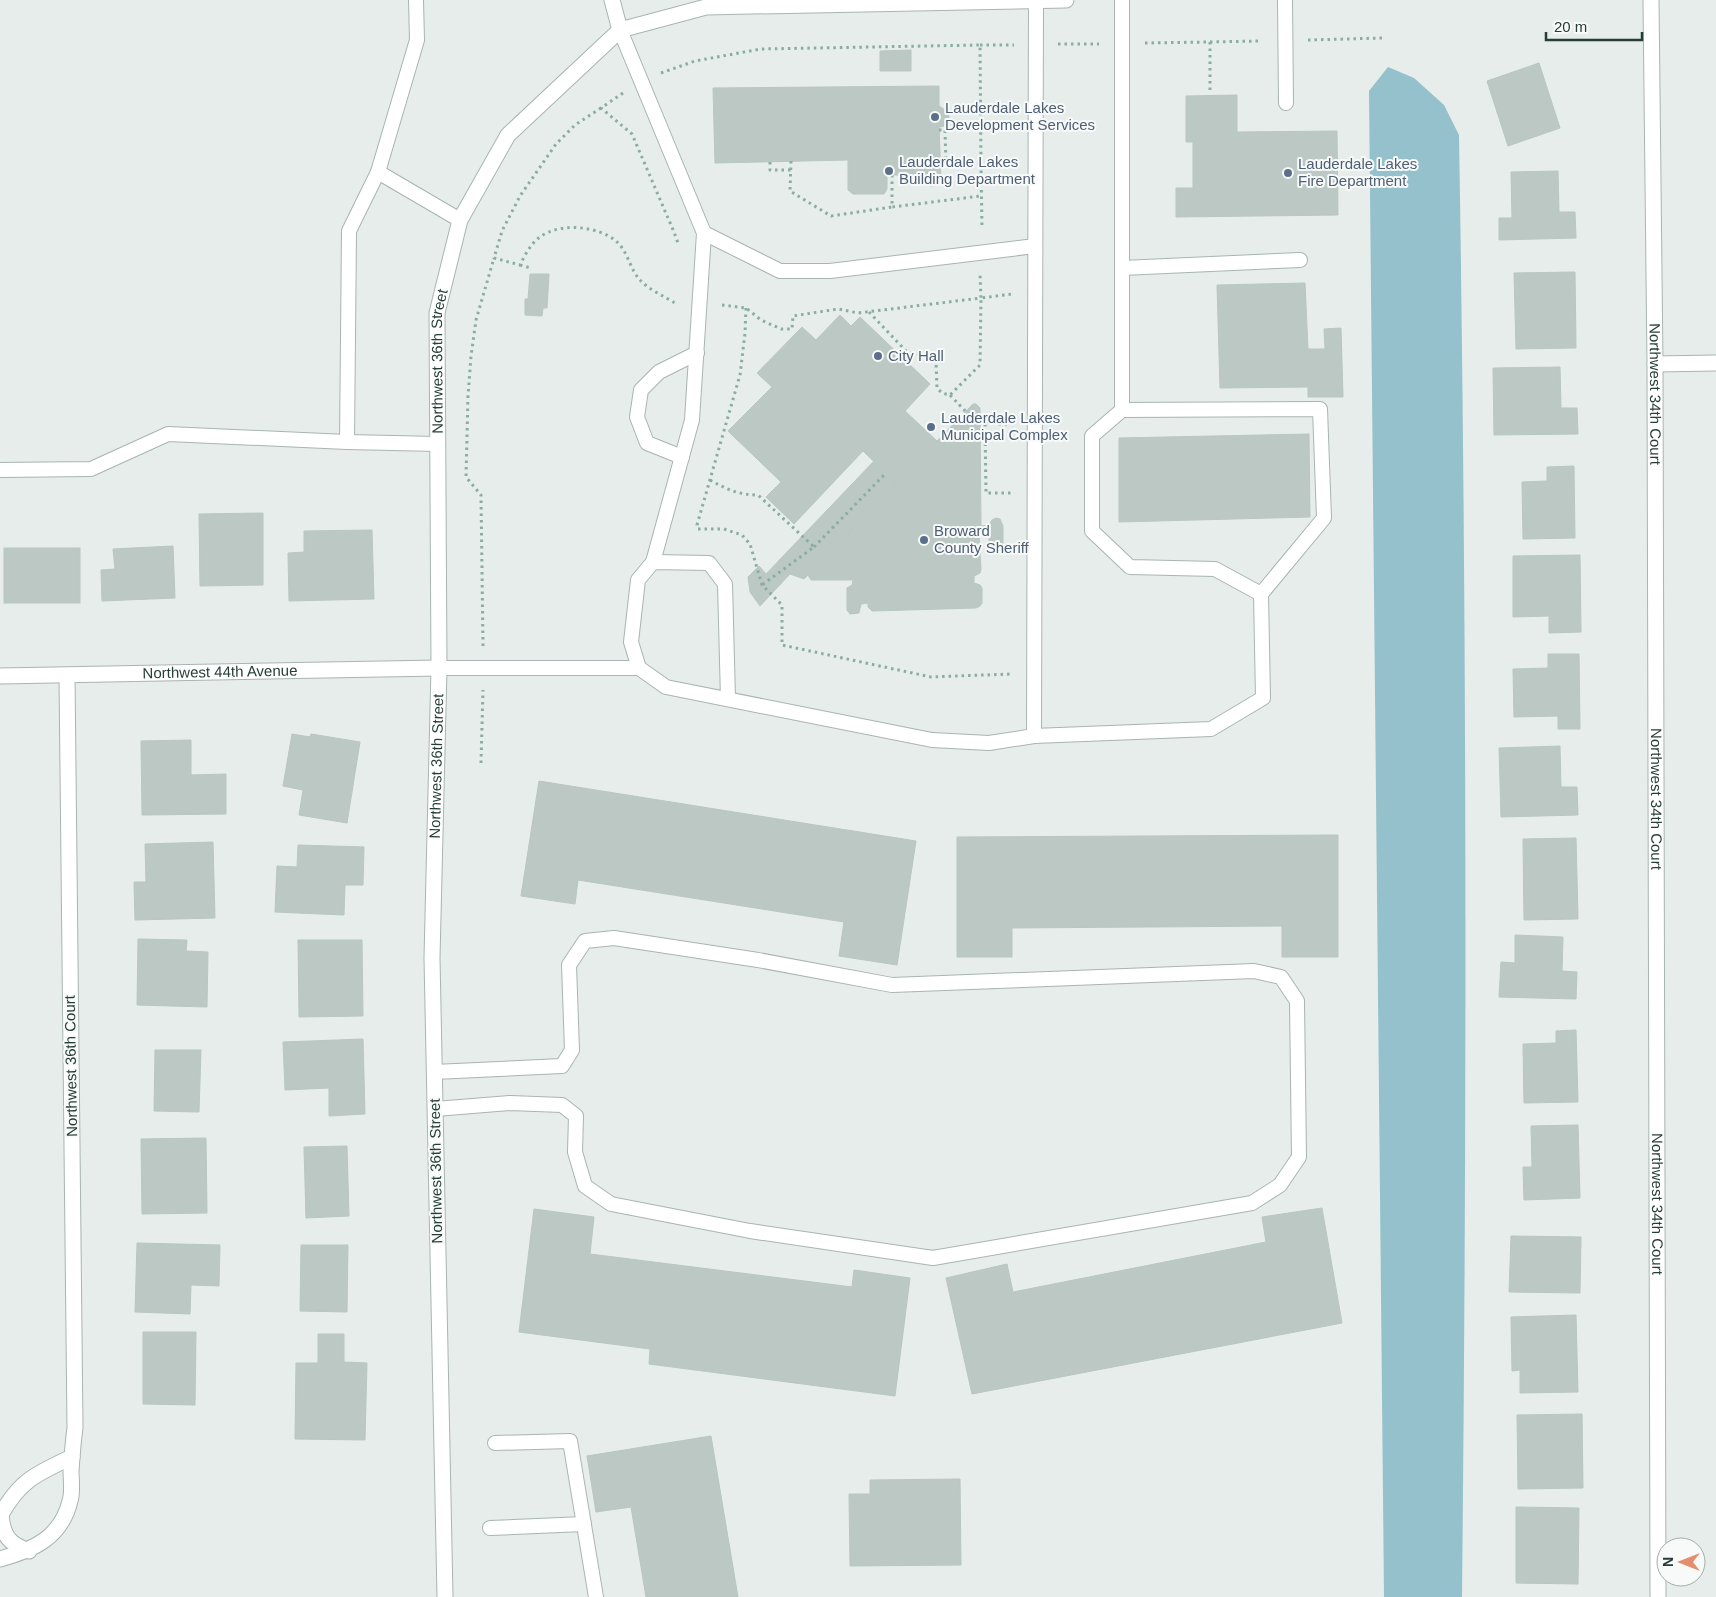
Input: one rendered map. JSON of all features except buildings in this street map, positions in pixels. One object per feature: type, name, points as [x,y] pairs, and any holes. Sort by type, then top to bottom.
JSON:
[{"type":"street","points":[[612,0],[620,30],[706,7],[1066,0]]},
{"type":"street","name":"Northwest 34th Court","points":[[1651,0],[1655,364],[1658,1597]]},
{"type":"street","name":"Northwest 36th Street","points":[[445,1597],[432,958],[439,668],[437,314],[460,220],[508,135],[620,30]]},
{"type":"street","points":[[1655,364],[1716,363]]},
{"type":"street","name":"Northwest 44th Avenue","points":[[0,676],[439,668]]},
{"type":"street","name":"Northwest 36th Court","points":[[0,1558],[29,1551],[48,1539],[60,1524],[70,1501],[75,1418],[67,676]]},
{"type":"street","points":[[29,1551],[17,1547],[7,1538],[0,1516],[13,1493],[28,1480],[72,1457]]},
{"type":"lane","points":[[347,442],[349,231],[378,172],[417,40],[416,0]]},
{"type":"lane","points":[[1122,0],[1122,410]]},
{"type":"lane","points":[[1285,0],[1286,102]]},
{"type":"lane","points":[[1034,736],[1036,1]]},
{"type":"lane","points":[[620,30],[704,233],[692,420],[653,562],[638,580],[631,642],[639,668]]},
{"type":"lane","points":[[378,172],[460,220]]},
{"type":"lane","points":[[704,233],[780,271],[830,271],[1035,246]]},
{"type":"lane","points":[[1122,268],[1300,260]]},
{"type":"lane","points":[[682,457],[647,443],[637,417],[641,390],[659,372],[697,353]]},
{"type":"lane","points":[[439,668],[639,668],[666,686],[932,740],[988,743],[1034,736],[1211,729],[1263,698],[1261,594],[1324,518],[1320,409],[1122,410],[1092,436],[1092,531],[1130,567],[1215,569],[1261,594]]},
{"type":"lane","points":[[0,470],[91,469],[168,434],[438,444]]},
{"type":"lane","points":[[653,562],[709,563],[725,584],[728,699]]},
{"type":"lane","points":[[434,1072],[562,1066],[572,1050],[569,965],[585,941],[614,938],[758,960],[892,985],[1254,971],[1281,977],[1297,1001],[1299,1157],[1280,1185],[1252,1203],[933,1258],[750,1231],[611,1204],[585,1186],[575,1152],[576,1116],[562,1105],[510,1103],[435,1109]]},
{"type":"lane","points":[[495,1443],[570,1441],[596,1597]]},
{"type":"lane","points":[[490,1528],[584,1524]]},
{"type":"path","points":[[481,763],[483,668],[481,495],[466,476],[468,396],[476,320],[502,231],[520,196],[556,144],[575,124],[641,82],[655,75],[696,61],[761,50],[980,45],[981,196],[983,218],[980,365],[950,395]]},
{"type":"path","points":[[601,108],[632,134],[680,250]]},
{"type":"path","points":[[939,130],[944,130],[946,164]]},
{"type":"path","points":[[791,161],[790,190],[831,216],[981,196]]},
{"type":"path","points":[[770,162],[770,170],[791,170]]},
{"type":"path","points":[[940,164],[981,164]]},
{"type":"path","points":[[892,175],[892,207]]},
{"type":"path","points":[[520,265],[530,248],[540,237],[569,227],[588,228],[616,241],[624,251],[639,280],[678,305],[699,315],[718,316],[720,305],[746,308],[761,320],[781,329],[792,329],[794,316],[838,309],[858,313],[869,312],[1035,290]]},
{"type":"path","points":[[494,258],[531,268]]},
{"type":"path","points":[[746,308],[740,375],[697,525],[698,529],[724,529],[742,535],[750,544],[762,585],[782,605],[782,645],[931,677],[1034,673]]},
{"type":"path","points":[[869,312],[906,351],[933,356],[936,362],[937,388],[942,393],[950,395],[973,419],[985,424],[1016,424],[1035,440]]},
{"type":"path","points":[[985,424],[986,493],[1034,493]]},
{"type":"path","points":[[762,585],[814,547],[886,473]]},
{"type":"path","points":[[710,480],[729,491],[745,495],[758,495],[814,547]]},
{"type":"water","points":[[1388,67],[1414,78],[1444,105],[1459,135],[1464,500],[1465,866],[1465,1232],[1462,1597],[1384,1597],[1369,91]]},
{"type":"place","name":"Lauderdale Lakes Development Services","points":[[935,117]]},
{"type":"place","name":"Lauderdale Lakes Building Department","points":[[889,171]]},
{"type":"place","name":"Lauderdale Lakes Fire Department","points":[[1288,173]]},
{"type":"place","name":"City Hall","points":[[878,356]]},
{"type":"place","name":"Lauderdale Lakes Municipal Complex","points":[[931,427]]},
{"type":"place","name":"Broward County Sheriff","points":[[924,540]]}]
